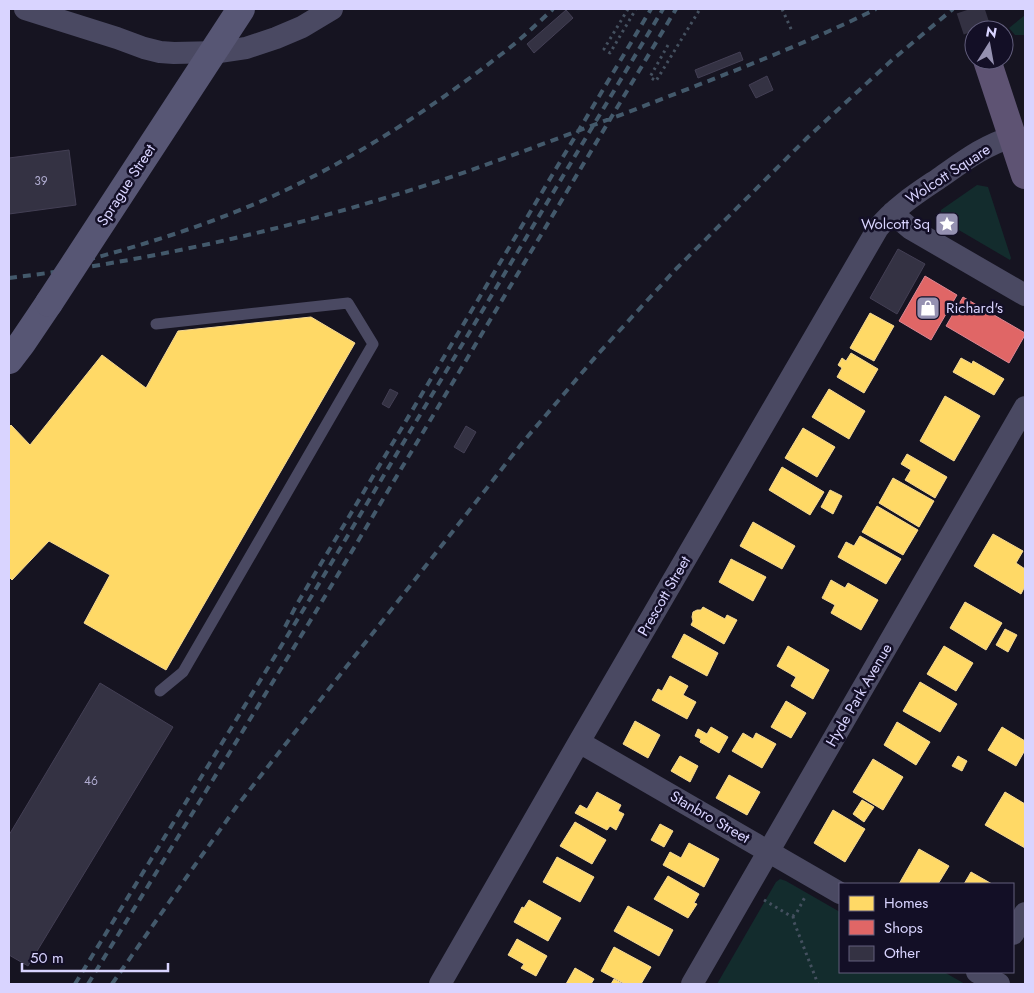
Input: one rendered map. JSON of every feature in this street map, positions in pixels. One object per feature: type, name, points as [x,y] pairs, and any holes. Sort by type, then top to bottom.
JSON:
[{"type":"main road","name":"Sprague Street","points":[[9,360],[49,303],[241,9]]},
{"type":"main road","points":[[990,70],[1025,175]]},
{"type":"street","points":[[24,9],[144,48],[174,53],[219,52],[246,48],[302,28],[332,9]]},
{"type":"street","name":"Wolcott Square","points":[[1012,137],[992,144],[974,154],[893,212],[912,229],[1025,295]]},
{"type":"street","name":"Prescott Street","points":[[440,984],[873,236],[893,212]]},
{"type":"street","name":"Hyde Park Avenue","points":[[692,984],[1025,407]]},
{"type":"street","name":"Stanbro Street","points":[[579,742],[839,892]]},
{"type":"street","points":[[1014,932],[1025,913]]},
{"type":"lane","points":[[156,324],[348,303],[373,344],[183,672],[160,691]]},
{"type":"path","points":[[628,9],[604,49],[610,53],[636,9]]},
{"type":"path","points":[[668,45],[650,77],[656,80],[700,9]]},
{"type":"path","points":[[782,9],[792,31]]},
{"type":"path","points":[[793,916],[808,891]]},
{"type":"path","points":[[763,900],[793,916]]},
{"type":"path","points":[[793,916],[818,984]]},
{"type":"green space","points":[[1025,15],[1025,35],[1015,35],[1014,24]]},
{"type":"green space","points":[[977,185],[988,187],[1011,258],[1010,260],[940,219],[941,210]]},
{"type":"green space","points":[[780,879],[786,881],[839,911],[839,973],[946,973],[965,984],[717,984],[776,882]]},
{"type":"building: Homes","points":[[870,313],[894,326],[874,361],[850,348]]},
{"type":"building: Homes","points":[[311,317],[355,343],[166,670],[84,623],[110,575],[49,541],[12,580],[9,577],[9,427],[11,425],[30,445],[102,355],[146,388],[178,331]]},
{"type":"building: Homes","points":[[851,353],[878,369],[864,393],[837,377],[842,368],[838,365],[842,358],[846,361]]},
{"type":"building: Homes","points":[[961,358],[972,364],[973,361],[1004,379],[994,395],[953,372]]},
{"type":"building: Homes","points":[[829,389],[865,411],[849,439],[812,417]]},
{"type":"building: Homes","points":[[945,396],[980,416],[954,461],[920,441]]},
{"type":"building: Homes","points":[[803,428],[835,447],[817,477],[785,458]]},
{"type":"building: Homes","points":[[907,454],[947,477],[935,498],[905,480],[911,470],[901,464]]},
{"type":"building: Homes","points":[[782,467],[824,492],[810,515],[769,490]]},
{"type":"building: Homes","points":[[893,478],[934,501],[919,527],[879,503]]},
{"type":"building: Homes","points":[[830,490],[842,496],[833,514],[821,507]]},
{"type":"building: Homes","points":[[877,506],[918,530],[903,555],[862,532]]},
{"type":"building: Homes","points":[[753,522],[795,546],[782,569],[740,546]]},
{"type":"building: Homes","points":[[993,534],[1023,551],[1016,563],[1025,569],[1025,586],[1021,594],[974,566]]},
{"type":"building: Homes","points":[[860,536],[901,559],[886,584],[838,557],[846,542],[854,546]]},
{"type":"building: Homes","points":[[731,559],[766,577],[753,601],[719,582]]},
{"type":"building: Homes","points":[[831,580],[845,588],[848,583],[878,600],[861,630],[831,613],[835,605],[822,598]]},
{"type":"building: Homes","points":[[965,602],[1002,623],[986,650],[950,628]]},
{"type":"building: Homes","points":[[703,607],[725,619],[727,615],[737,620],[724,644],[691,625],[693,612],[701,610]]},
{"type":"building: Homes","points":[[1005,629],[1017,635],[1008,652],[996,645]]},
{"type":"building: Homes","points":[[684,634],[718,653],[707,676],[672,657]]},
{"type":"building: Homes","points":[[788,646],[829,670],[813,699],[791,686],[796,677],[777,666]]},
{"type":"building: Homes","points":[[944,646],[973,663],[956,691],[927,674]]},
{"type":"building: Homes","points":[[670,676],[688,686],[683,695],[696,702],[687,719],[652,700],[658,689],[662,691]]},
{"type":"building: Homes","points":[[920,682],[957,704],[940,732],[903,711]]},
{"type":"building: Homes","points":[[786,701],[806,713],[791,738],[771,727]]},
{"type":"building: Homes","points":[[635,721],[660,735],[648,758],[623,744]]},
{"type":"building: Homes","points":[[897,722],[930,742],[916,765],[884,745]]},
{"type":"building: Homes","points":[[711,727],[728,737],[719,753],[700,742],[701,739],[695,736],[698,729],[707,734]]},
{"type":"building: Homes","points":[[1002,727],[1025,741],[1025,750],[1016,766],[988,750]]},
{"type":"building: Homes","points":[[743,733],[753,739],[756,733],[776,744],[762,768],[732,751]]},
{"type":"building: Homes","points":[[680,756],[698,766],[690,782],[671,771]]},
{"type":"building: Homes","points":[[958,756],[967,761],[962,771],[952,766]]},
{"type":"building: Homes","points":[[873,759],[903,777],[883,810],[853,792]]},
{"type":"building: Homes","points":[[729,775],[760,792],[747,815],[716,798]]},
{"type":"building: Homes","points":[[597,792],[621,805],[618,811],[624,814],[616,830],[610,826],[607,830],[575,813],[580,805],[587,809]]},
{"type":"building: Homes","points":[[1005,792],[1025,804],[1025,848],[985,825]]},
{"type":"building: Homes","points":[[862,800],[874,807],[864,822],[853,814]]},
{"type":"building: Homes","points":[[833,810],[865,829],[845,862],[814,843]]},
{"type":"building: Homes","points":[[575,822],[606,840],[592,864],[560,846]]},
{"type":"building: Homes","points":[[660,824],[673,831],[664,847],[651,840]]},
{"type":"building: Homes","points":[[689,843],[719,859],[704,887],[663,865],[670,852],[681,858]]},
{"type":"building: Homes","points":[[919,849],[949,866],[939,883],[900,883]]},
{"type":"building: Homes","points":[[557,857],[594,877],[580,902],[543,882]]},
{"type":"building: Homes","points":[[971,872],[990,883],[965,883]]},
{"type":"building: Homes","points":[[668,876],[699,894],[694,903],[697,904],[688,918],[654,899]]},
{"type":"building: Homes","points":[[529,900],[561,918],[548,941],[514,922],[522,907],[524,908]]},
{"type":"building: Homes","points":[[628,906],[673,930],[659,956],[614,931]]},
{"type":"building: Homes","points":[[517,939],[547,956],[536,976],[521,968],[524,964],[508,955]]},
{"type":"building: Homes","points":[[614,947],[651,967],[641,984],[625,984],[601,971]]},
{"type":"building: Homes","points":[[575,968],[594,979],[591,984],[566,984]]},
{"type":"building: Homes","points":[[614,979],[623,984],[611,984]]},
{"type":"building: Shops","name":"Richard's","points":[[925,276],[957,295],[931,340],[899,321]]},
{"type":"building: Shops","points":[[963,297],[1025,333],[1009,363],[946,326]]},
{"type":"building: Other","points":[[566,10],[573,18],[534,53],[527,44]]},
{"type":"building: Other","points":[[740,52],[743,60],[698,78],[695,70]]},
{"type":"building: Other","points":[[767,76],[773,90],[756,98],[749,85]]},
{"type":"building: Other","points":[[69,150],[76,205],[9,214],[9,158]]},
{"type":"building: Other","points":[[898,249],[925,264],[897,314],[870,298]]},
{"type":"building: Other","points":[[390,389],[398,393],[389,408],[382,404]]},
{"type":"building: Other","points":[[466,426],[476,432],[464,453],[454,447]]},
{"type":"building: Other","points":[[100,683],[173,727],[28,966],[9,955],[9,835]]},
{"type":"tunnel","points":[[970,9],[974,20]]},
{"type":"railway","points":[[87,260],[204,224],[273,196],[333,166],[362,150],[473,76],[513,45],[553,9]]},
{"type":"railway","points":[[285,627],[651,9]]},
{"type":"railway","points":[[75,984],[305,607],[663,9]]},
{"type":"railway","points":[[88,984],[315,613],[676,9]]},
{"type":"railway","points":[[9,278],[122,261],[234,238],[290,225],[400,193],[454,176],[626,113],[783,51],[876,9]]},
{"type":"railway","points":[[112,984],[237,806],[523,442],[598,354],[676,269],[807,138],[892,60],[953,9]]},
{"type":"place","name":"Wolcott Sq","points":[[947,224]]},
{"type":"place","name":"Richard's","points":[[928,308]]}]
